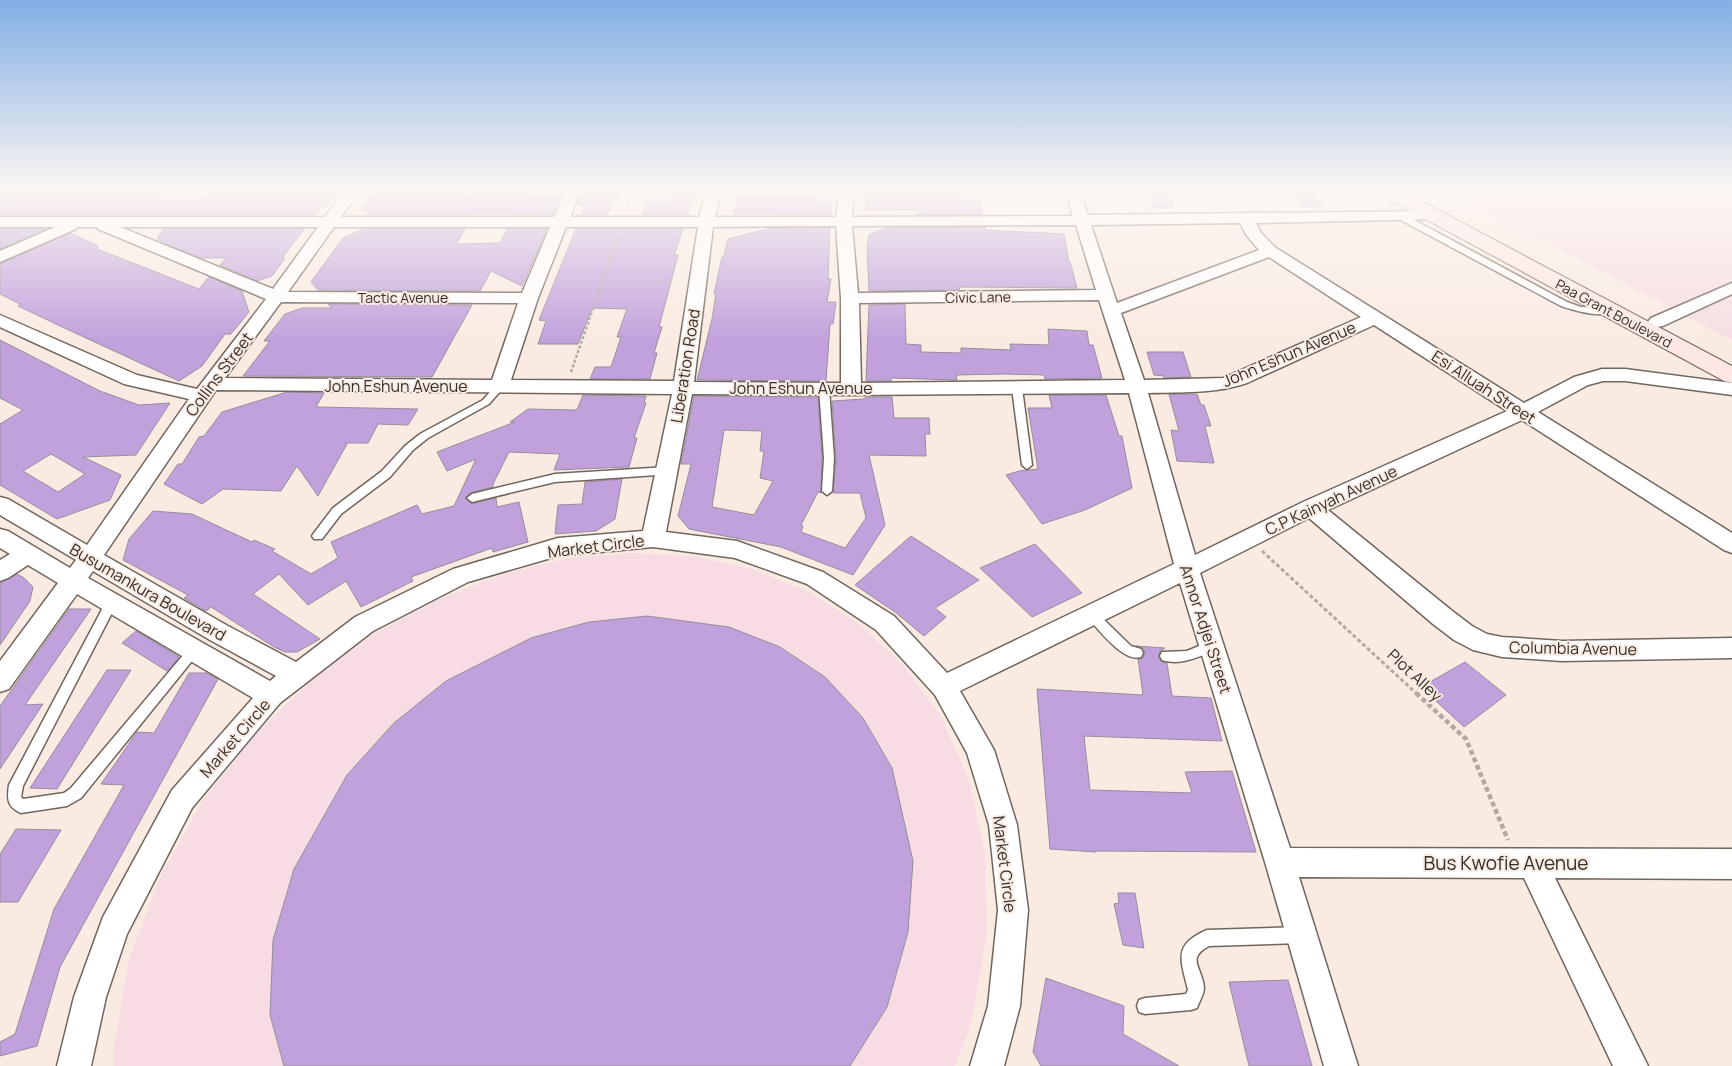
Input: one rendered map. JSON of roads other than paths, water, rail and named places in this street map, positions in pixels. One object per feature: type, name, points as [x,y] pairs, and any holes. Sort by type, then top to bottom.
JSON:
[{"type":"main road","name":"Paa Grant Boulevard","points":[[1482,242],[1732,376]]},
{"type":"main road","name":"Paa Grant Boulevard","points":[[1506,242],[1732,362]]},
{"type":"street","points":[[0,257],[37,242]]},
{"type":"street","points":[[136,242],[276,297]]},
{"type":"street","name":"Collins Street","points":[[73,581],[206,390],[315,242]]},
{"type":"street","points":[[499,387],[529,298],[552,242]]},
{"type":"street","name":"Liberation Road","points":[[653,539],[683,388],[703,242]]},
{"type":"street","points":[[846,242],[850,298],[851,388]]},
{"type":"street","name":"Annor Adjei Street","points":[[1091,242],[1138,387],[1187,570],[1280,862],[1341,1066]]},
{"type":"street","name":"Esi Alluah Street","points":[[1259,242],[1270,251],[1732,544]]},
{"type":"street","points":[[1109,303],[1270,251]]},
{"type":"street","points":[[1657,322],[1729,292]]},
{"type":"street","name":"Tactic Avenue","points":[[276,297],[529,298]]},
{"type":"street","name":"Civic Lane","points":[[850,298],[1109,303]]},
{"type":"street","name":"John Eshun Avenue","points":[[0,320],[131,380],[206,390],[499,387],[1017,388],[1204,386],[1224,384],[1376,317]]},
{"type":"street","name":"C.P Kainyah Avenue","points":[[944,687],[1311,508],[1522,412],[1581,381],[1602,375],[1625,375],[1732,389]]},
{"type":"street","name":"Busumankura Boulevard","points":[[0,505],[219,633],[298,676]]},
{"type":"street","name":"Columbia Avenue","points":[[1311,508],[1442,617],[1463,633],[1482,643],[1526,650],[1562,651],[1732,648]]},
{"type":"street","name":"Busumankura Boulevard","points":[[0,537],[271,695]]},
{"type":"street","name":"Market Circle","points":[[74,1066],[90,997],[114,928],[182,799],[271,695],[364,624],[461,575],[558,547],[653,539],[737,550],[815,578],[885,623],[944,687],[980,750],[1004,824],[1013,910],[1004,1006],[987,1066]]},
{"type":"street","points":[[0,572],[28,554]]},
{"type":"street","points":[[0,681],[73,581]]},
{"type":"street","name":"Bus Kwofie Avenue","points":[[1280,862],[1732,864]]},
{"type":"street","points":[[1525,863],[1630,1066]]},
{"type":"lane","points":[[1448,242],[1564,304],[1580,310],[1611,311]]},
{"type":"lane","points":[[318,536],[336,511],[386,474],[408,448],[424,436],[486,402],[499,387]]},
{"type":"lane","points":[[824,388],[829,458],[827,491]]},
{"type":"lane","points":[[1017,388],[1027,465]]},
{"type":"lane","points":[[472,498],[555,478],[667,471]]},
{"type":"lane","points":[[111,603],[16,785],[14,800],[21,806],[66,799],[76,793],[194,651]]},
{"type":"lane","points":[[1092,615],[1127,650],[1137,653]]},
{"type":"lane","points":[[1166,656],[1188,656],[1211,646]]},
{"type":"lane","points":[[1146,1006],[1191,1002],[1196,990],[1188,957],[1193,946],[1207,938],[1302,935]]}]
